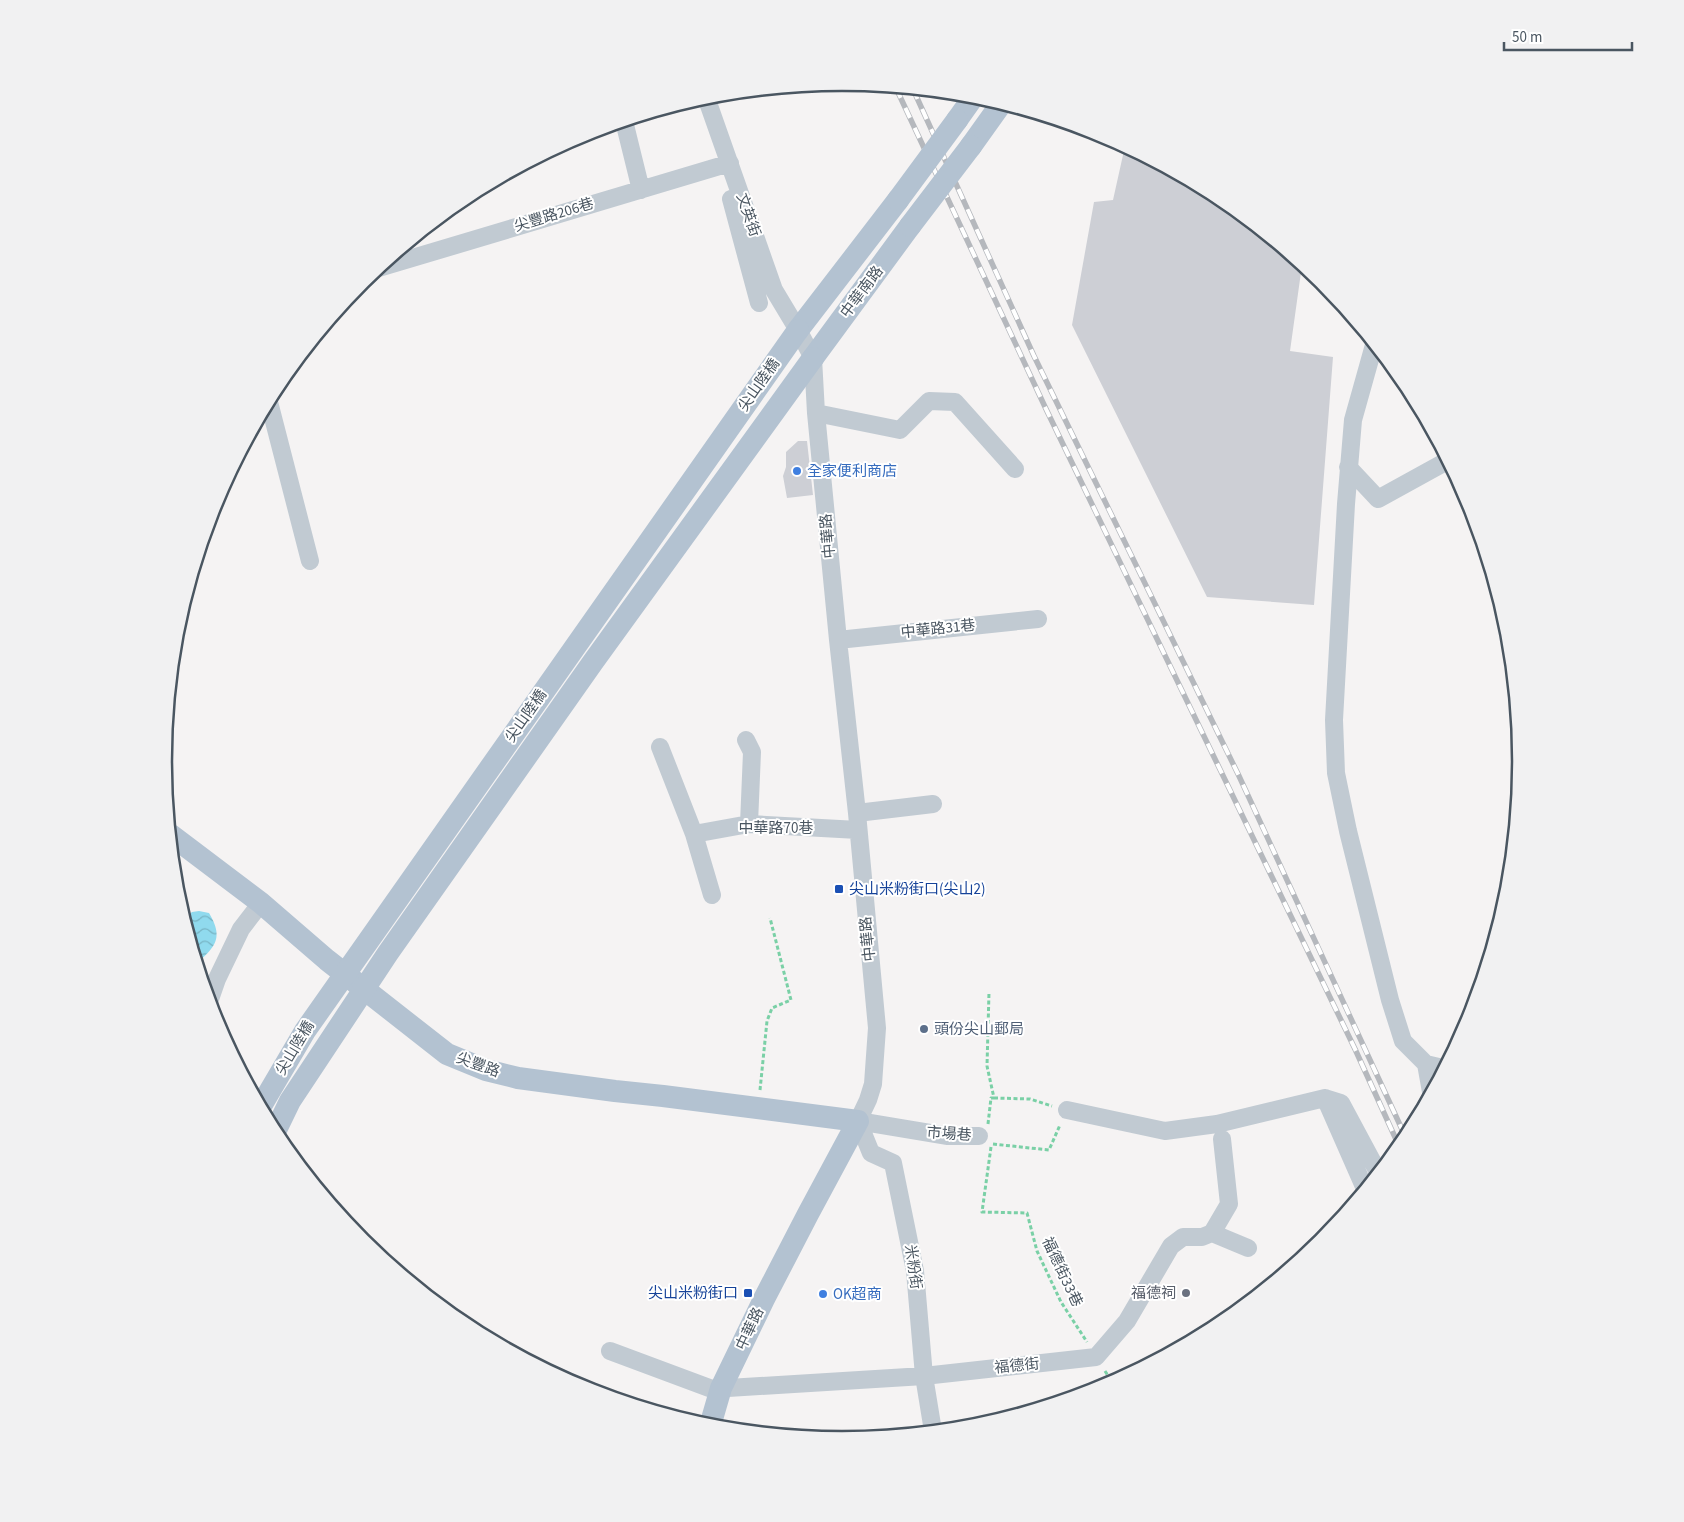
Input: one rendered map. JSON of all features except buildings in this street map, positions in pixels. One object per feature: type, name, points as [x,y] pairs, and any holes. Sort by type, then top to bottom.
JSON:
[{"type":"main road","name":"中華南路","points":[[798,330],[898,200],[969,103]]},
{"type":"main road","name":"中華南路","points":[[813,358],[997,110]]},
{"type":"main road","name":"尖山陸橋","points":[[264,1100],[305,1030],[798,330]]},
{"type":"main road","name":"尖山陸橋","points":[[279,1124],[290,1101],[394,945],[593,662],[813,358]]},
{"type":"main road","name":"尖豐路","points":[[177,840],[261,903],[327,960],[447,1054],[486,1070],[518,1078],[858,1122]]},
{"type":"main road","name":"中華路","points":[[712,1418],[721,1388],[808,1214],[858,1122]]},
{"type":"street","name":"文英街","points":[[709,105],[774,290],[798,330]]},
{"type":"street","points":[[625,128],[641,190]]},
{"type":"street","name":"尖豐路206巷","points":[[400,257],[641,190],[730,163]]},
{"type":"street","points":[[730,163],[725,176],[758,303]]},
{"type":"street","name":"中華路","points":[[798,330],[813,358],[816,413],[877,1028],[873,1084],[858,1122]]},
{"type":"street","points":[[1372,352],[1352,420],[1334,720],[1336,772],[1348,831],[1390,1000],[1403,1041],[1426,1064],[1438,1067]]},
{"type":"street","points":[[816,413],[900,430],[929,401],[956,402],[1015,468]]},
{"type":"street","points":[[271,412],[310,561]]},
{"type":"street","points":[[1348,467],[1378,499],[1442,464]]},
{"type":"street","name":"中華路31巷","points":[[838,640],[1038,619]]},
{"type":"street","points":[[746,740],[752,752],[749,824]]},
{"type":"street","points":[[660,747],[694,834],[712,894]]},
{"type":"street","name":"中華路70巷","points":[[694,834],[749,824],[857,822],[933,804]]},
{"type":"street","points":[[213,990],[241,929],[261,903]]},
{"type":"street","points":[[1426,1064],[1429,1082]]},
{"type":"street","points":[[1067,1110],[1165,1131],[1217,1124],[1325,1098],[1341,1103],[1375,1166]]},
{"type":"street","points":[[1325,1098],[1362,1182]]},
{"type":"street","name":"市場巷","points":[[858,1122],[985,1140]]},
{"type":"street","name":"米粉街","points":[[858,1122],[871,1153],[893,1163],[915,1271],[924,1376],[932,1425]]},
{"type":"street","points":[[1096,1357],[1127,1321],[1171,1246],[1183,1238],[1202,1237],[1212,1232],[1229,1204],[1222,1139]]},
{"type":"street","points":[[1212,1232],[1248,1248]]},
{"type":"street","name":"福德街","points":[[610,1351],[712,1389],[924,1376],[1096,1357]]},
{"type":"path","points":[[758,1108],[767,1021],[772,1008],[791,1000],[770,918]]},
{"type":"path","points":[[989,992],[987,1066],[994,1098]]},
{"type":"path","points":[[985,1140],[991,1098],[1030,1099],[1067,1110]]},
{"type":"path","name":"市場巷","points":[[985,1140],[1049,1150],[1067,1110]]},
{"type":"path","name":"福德街33巷","points":[[985,1140],[982,1212],[1027,1213],[1037,1251],[1061,1302],[1096,1357]]},
{"type":"water","points":[[192,912],[209,913],[215,926],[216,940],[203,958],[190,914]]},
{"type":"railway","points":[[899,94],[1046,409],[1355,1049],[1395,1138]]},
{"type":"railway","points":[[916,96],[1034,356],[1239,776],[1402,1129]]},
{"type":"place","name":"全家便利商店","points":[[797,471]]},
{"type":"place","name":"尖山米粉街口(尖山2)","points":[[839,889]]},
{"type":"place","name":"頭份尖山郵局","points":[[924,1029]]},
{"type":"place","name":"尖山米粉街口","points":[[748,1293]]},
{"type":"place","name":"福德祠","points":[[1186,1293]]},
{"type":"place","name":"OK超商","points":[[823,1294]]}]
